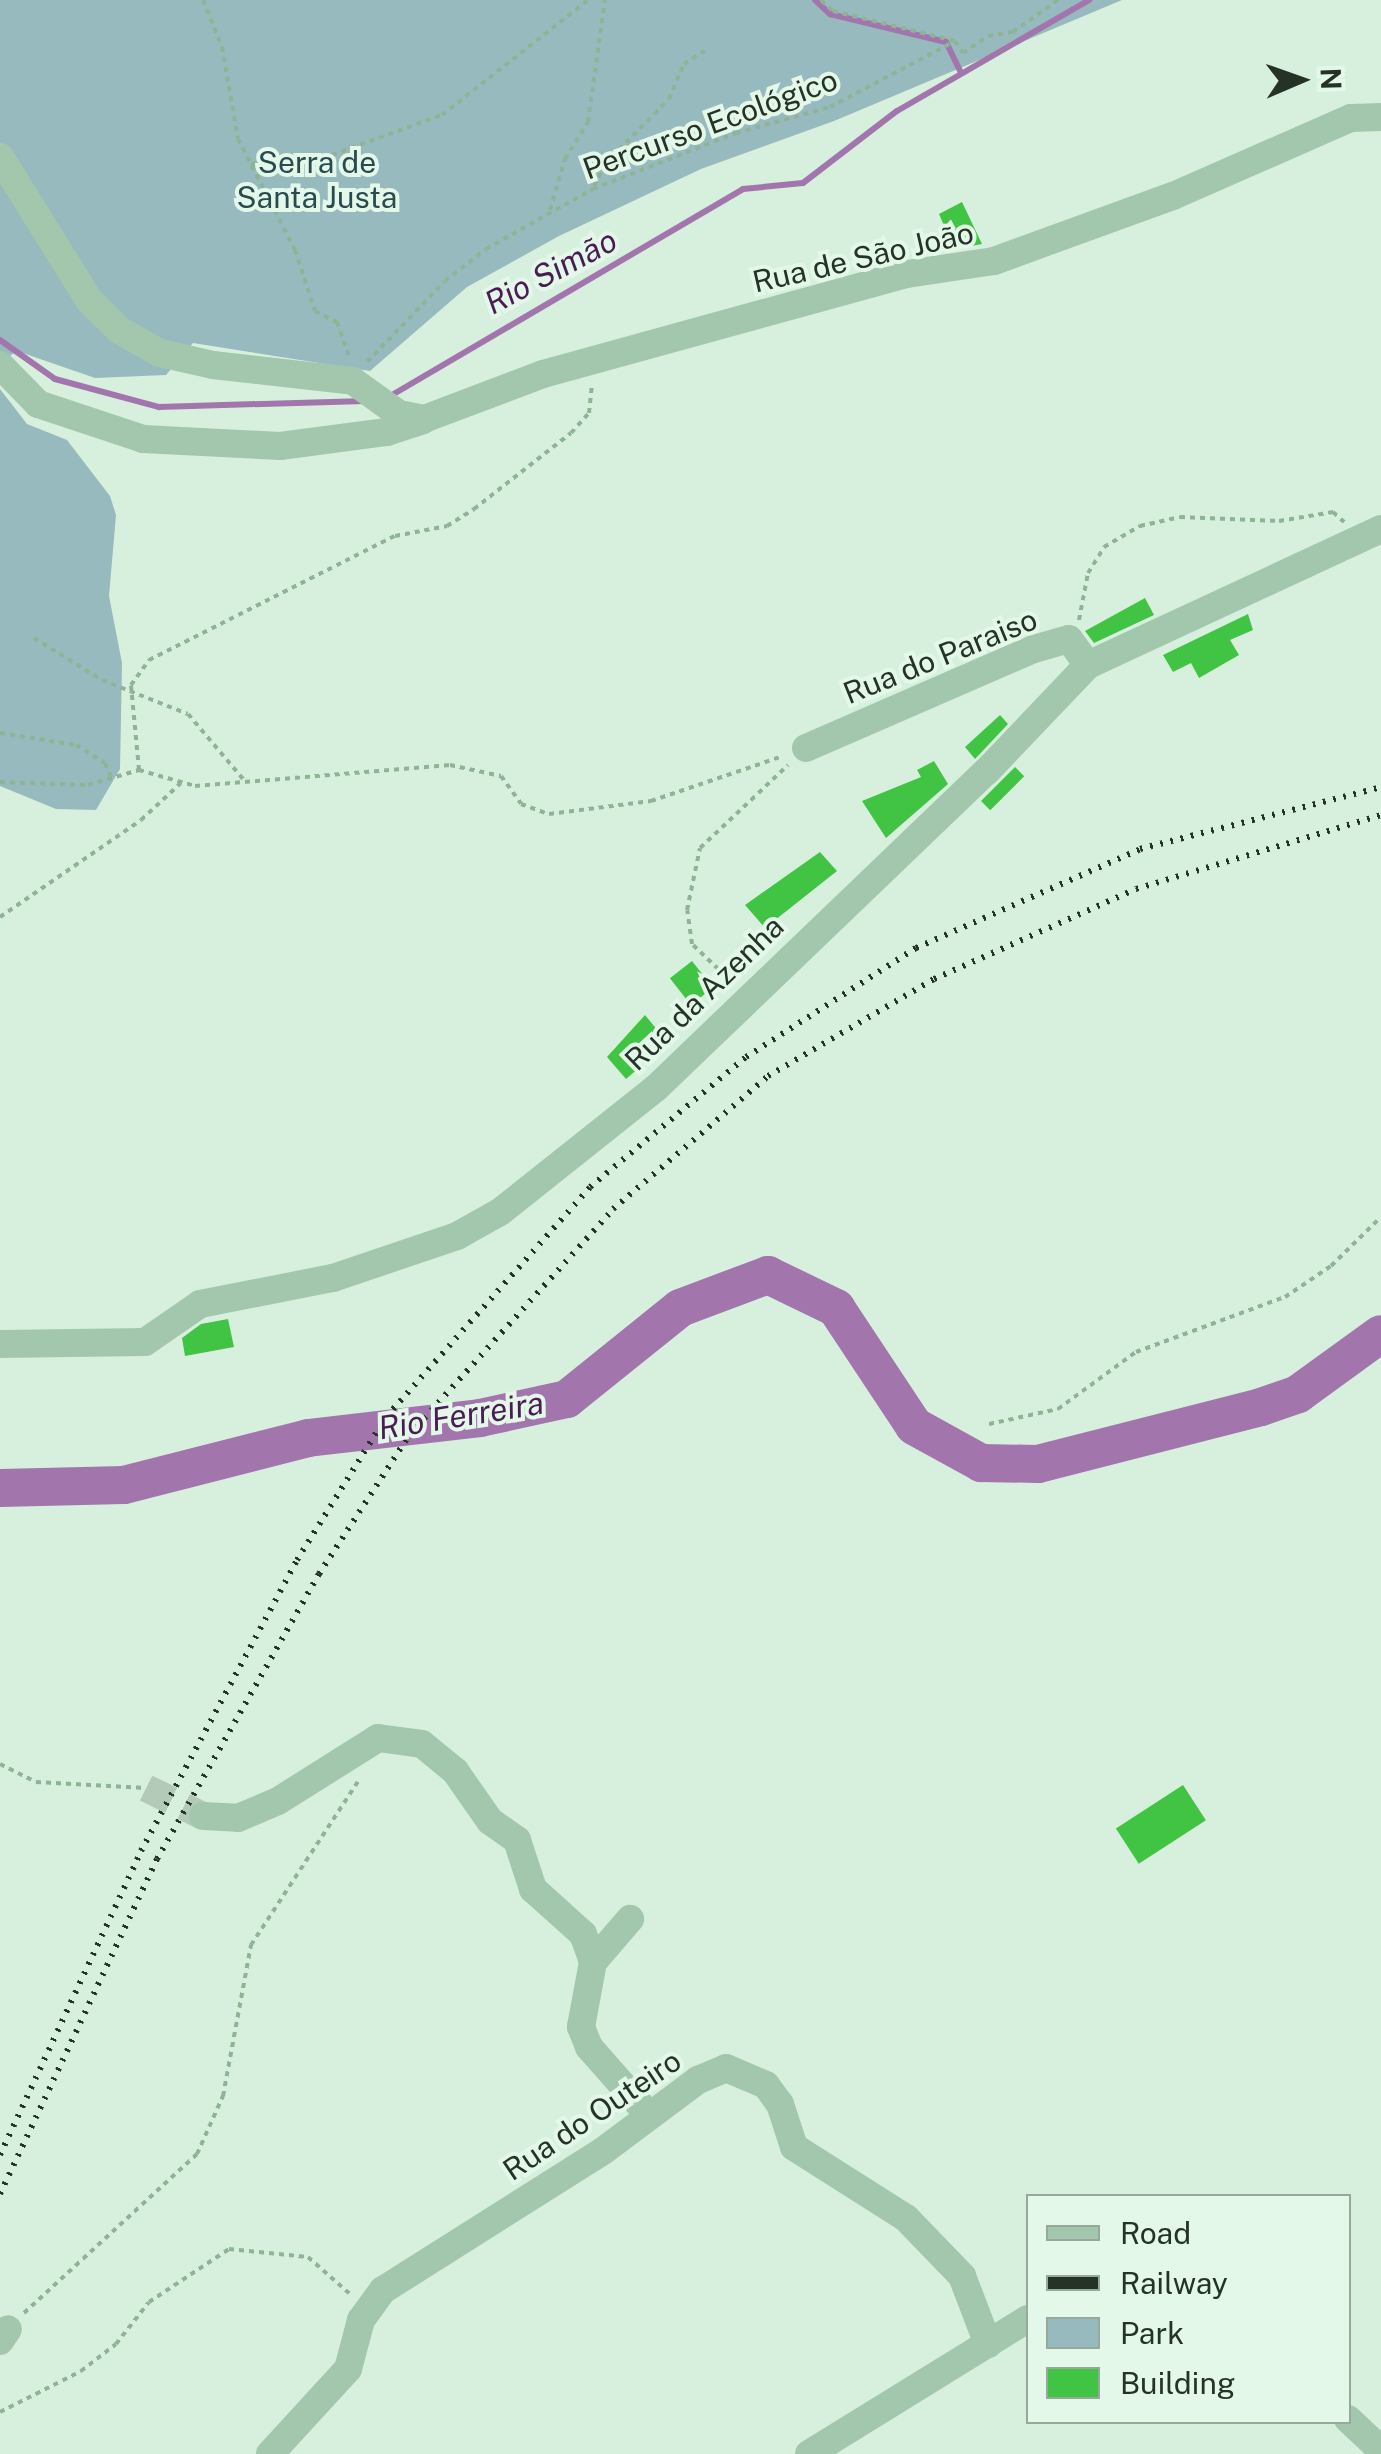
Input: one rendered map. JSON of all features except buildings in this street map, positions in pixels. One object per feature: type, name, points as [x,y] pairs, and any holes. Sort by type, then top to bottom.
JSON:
[{"type":"street","name":"Rua de São João","points":[[0,365],[38,404],[143,439],[280,446],[387,432],[412,417],[543,374],[907,274],[994,261],[1173,196],[1351,118],[1381,117]]},
{"type":"street","points":[[0,158],[88,300],[119,330],[160,352],[213,365],[354,375],[412,417]]},
{"type":"street","name":"Rua da Azenha","points":[[0,1344],[145,1342],[200,1304],[333,1278],[457,1236],[551,1174],[656,1088],[746,996],[892,864],[1088,665],[1372,533]]},
{"type":"street","name":"Rua do Paraiso","points":[[806,748],[1070,639],[1088,665]]},
{"type":"street","points":[[203,1816],[238,1818],[278,1801],[378,1738],[422,1744],[455,1771],[490,1822],[518,1840],[533,1889],[583,1934],[593,1962]]},
{"type":"street","points":[[630,1919],[593,1962],[581,2026],[589,2047],[647,2113]]},
{"type":"street","name":"Rua do Outeiro","points":[[270,2454],[348,2369],[368,2310],[383,2290],[603,2151],[647,2113],[726,2068],[766,2085],[780,2104],[794,2147],[906,2218],[962,2276],[988,2344]]},
{"type":"street","points":[[809,2454],[1026,2320]]},
{"type":"street","points":[[1351,2423],[1381,2450]]},
{"type":"path","points":[[202,0],[222,47],[238,139],[295,250],[315,310],[337,322],[354,375]]},
{"type":"path","points":[[251,164],[332,156],[442,115],[588,0]]},
{"type":"path","points":[[550,212],[565,159],[588,122],[604,0]]},
{"type":"path","points":[[820,0],[833,11],[955,41]]},
{"type":"path","name":"Percurso Ecológico","points":[[354,375],[445,281],[550,212],[594,189],[736,132],[830,107],[955,41],[963,53],[988,36],[1013,32],[1058,0]]},
{"type":"path","points":[[594,189],[596,174],[669,99],[684,64],[709,48]]},
{"type":"path","points":[[139,770],[132,691],[148,660],[394,536],[447,526],[474,509],[580,423],[589,413],[593,378]]},
{"type":"path","points":[[1070,639],[1087,602],[1088,573],[1104,547],[1140,526],[1180,517],[1279,521],[1333,512],[1372,533]]},
{"type":"path","points":[[34,638],[132,691],[188,714],[244,781]]},
{"type":"path","points":[[0,733],[76,744],[106,762],[111,777]]},
{"type":"path","points":[[0,782],[65,787],[139,770],[182,782],[244,781],[450,765],[501,776],[522,804],[549,814],[651,801],[806,748]]},
{"type":"path","points":[[746,996],[692,944],[688,910],[700,848],[806,748]]},
{"type":"path","points":[[0,917],[141,820],[182,782]]},
{"type":"path","points":[[990,1424],[1058,1409],[1136,1352],[1285,1297],[1332,1266],[1381,1217]]},
{"type":"path","points":[[4,2335],[197,2154],[223,2096],[252,1945],[388,1740]]},
{"type":"path","points":[[0,1764],[36,1782],[146,1788]]},
{"type":"path","points":[[0,2412],[81,2371],[116,2344],[149,2302],[229,2248],[308,2257],[368,2310]]},
{"type":"green space","name":"Serra de Santa Justa","points":[[0,0],[1122,0],[834,121],[701,169],[559,236],[467,287],[370,371],[193,343],[166,375],[95,378],[17,351],[5,359],[0,354]]},
{"type":"green space","points":[[0,389],[27,424],[67,440],[110,496],[116,515],[109,596],[122,663],[120,769],[96,810],[56,809],[0,786]]},
{"type":"waterway","points":[[815,0],[830,14],[946,42],[961,73]]},
{"type":"waterway","name":"Rio Simão","points":[[392,395],[743,189],[803,183],[897,111],[1089,0]]},
{"type":"waterway","name":"Rio Simão","points":[[0,340],[55,379],[159,407],[365,401]]},
{"type":"waterway","name":"Rio Ferreira","points":[[0,1488],[124,1485],[308,1438],[480,1418],[567,1399],[680,1308],[768,1275],[836,1308],[914,1426],[981,1463],[1038,1464],[1261,1407],[1298,1394],[1381,1334]]},
{"type":"tunnel","points":[[146,1788],[203,1816]]},
{"type":"railway","points":[[0,2155],[141,1851],[297,1560],[386,1417],[590,1187],[746,1057],[916,948],[1140,849],[1381,787]]},
{"type":"railway","points":[[0,2194],[157,1859],[319,1574],[410,1434],[613,1209],[768,1076],[934,979],[1136,889],[1381,815]]}]
